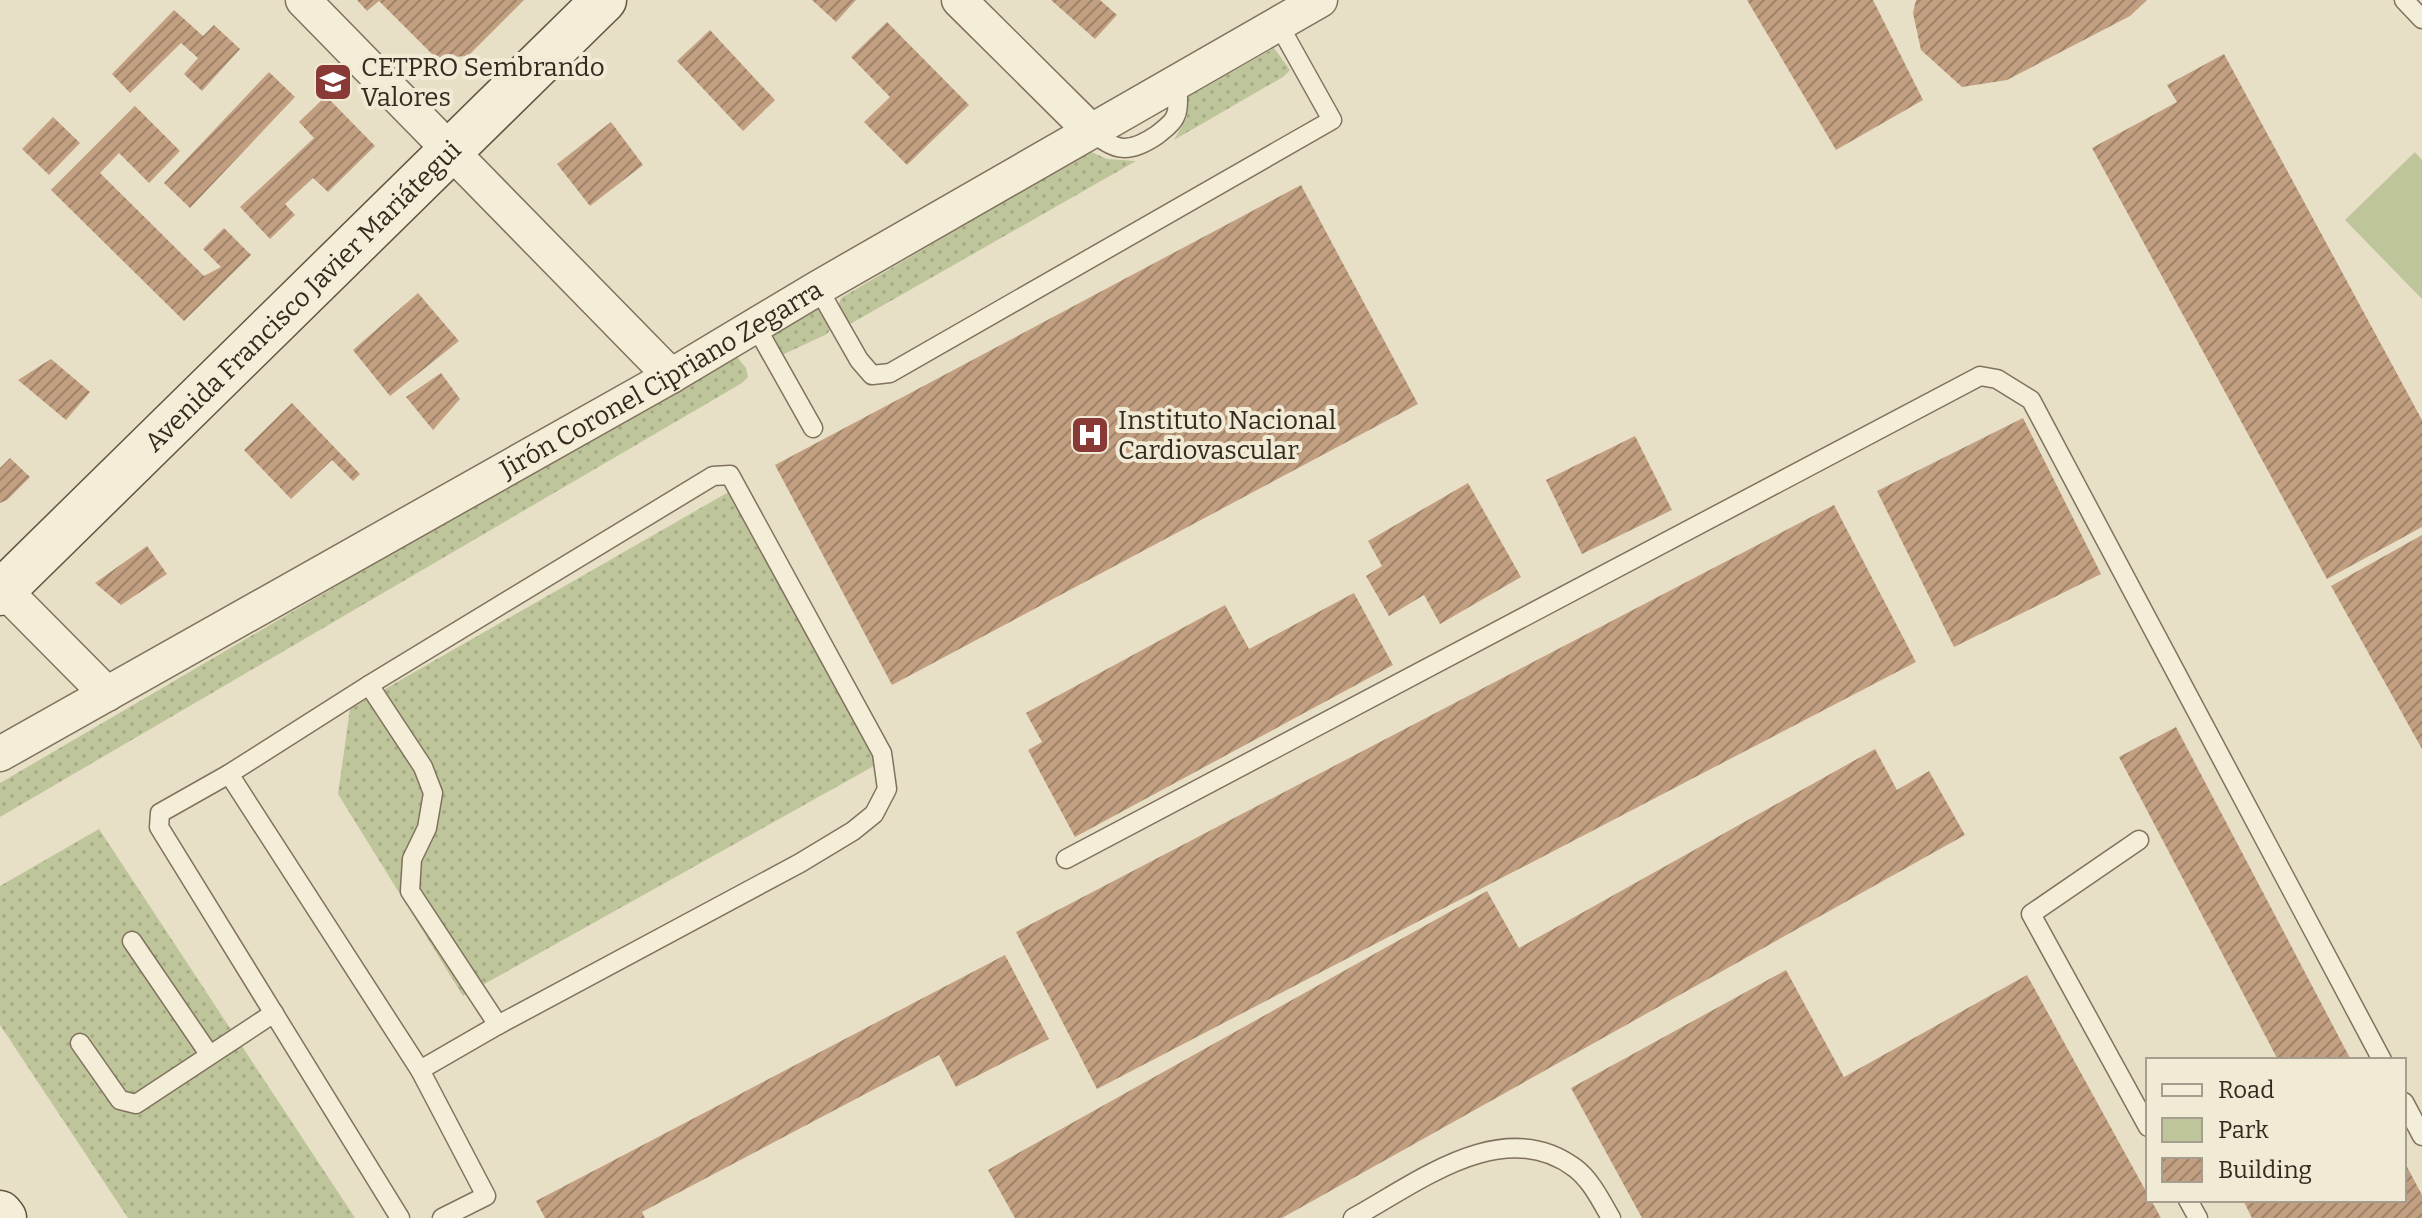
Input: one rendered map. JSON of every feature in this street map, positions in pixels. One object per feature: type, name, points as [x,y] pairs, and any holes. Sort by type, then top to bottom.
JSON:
[{"type":"street","points":[[303,0],[671,376]]},
{"type":"street","name":"Avenida Francisco Javier Mariátegui","points":[[1,590],[604,0]]},
{"type":"street","points":[[959,0],[1090,130]]},
{"type":"street","name":"Jirón Coronel Cipriano Zegarra","points":[[0,754],[671,376],[1178,79],[1320,0]]},
{"type":"street","points":[[1,590],[107,694]]},
{"type":"street","points":[[0,1213],[4,1218]]},
{"type":"lane","points":[[2404,0],[2422,19]]},
{"type":"lane","points":[[818,288],[859,360],[872,375],[890,373],[1332,120],[1279,25]]},
{"type":"lane","points":[[755,325],[813,428]]},
{"type":"lane","points":[[1066,859],[1980,376],[1997,379],[2031,400],[2381,1058]]},
{"type":"lane","points":[[400,1218],[159,827],[160,813],[229,774],[713,476],[730,475],[882,753],[887,789],[874,814],[853,831],[800,863],[420,1070]]},
{"type":"lane","points":[[369,685],[423,767],[433,793],[427,828],[412,859],[410,891],[498,1025]]},
{"type":"lane","points":[[229,774],[420,1070],[486,1196],[453,1216]]},
{"type":"lane","points":[[2139,840],[2031,914],[2146,1123]]},
{"type":"lane","points":[[132,941],[209,1054]]},
{"type":"lane","points":[[80,1043],[120,1100],[136,1104],[274,1013]]},
{"type":"lane","points":[[2406,1106],[2422,1136]]},
{"type":"lane","points":[[1353,1218],[1460,1158],[1506,1147],[1551,1155],[1576,1169],[1597,1193],[1611,1218]]},
{"type":"green space","points":[[1274,48],[1290,70],[1283,77],[1174,140],[1187,117],[1186,98]]},
{"type":"green space","points":[[1089,151],[1107,159],[1136,161],[848,323],[838,306],[841,298]]},
{"type":"green space","points":[[2415,152],[2422,160],[2422,299],[2345,220]]},
{"type":"green space","points":[[815,308],[819,309],[830,330],[782,355],[771,335]]},
{"type":"green space","points":[[734,353],[746,368],[748,377],[742,383],[0,817],[0,783]]},
{"type":"green space","points":[[739,486],[881,762],[463,996],[338,794],[350,709]]},
{"type":"green space","points":[[99,829],[355,1218],[128,1218],[0,1025],[0,886]]},
{"type":"building","points":[[357,0],[524,0],[468,56],[436,58],[379,1],[367,11]]},
{"type":"building","points":[[812,0],[856,0],[836,22]]},
{"type":"building","points":[[1051,0],[1100,0],[1117,15],[1095,39]]},
{"type":"building","points":[[1747,0],[1873,0],[1923,100],[1836,150]]},
{"type":"building","points":[[1916,0],[2147,0],[2130,16],[2007,80],[1962,87],[1921,50],[1913,13]]},
{"type":"building","points":[[174,10],[203,36],[214,25],[240,49],[202,91],[184,74],[198,58],[181,43],[130,93],[112,74]]},
{"type":"building","points":[[887,22],[969,105],[907,165],[864,122],[890,97],[851,57]]},
{"type":"building","points":[[710,30],[775,100],[743,131],[677,61]]},
{"type":"building","points":[[2224,54],[2422,420],[2422,527],[2327,579],[2092,148],[2177,102],[2167,85]]},
{"type":"building","points":[[269,72],[295,97],[190,208],[164,183]]},
{"type":"building","points":[[326,96],[375,146],[328,192],[313,178],[285,204],[295,215],[270,239],[240,207],[314,138],[299,122]]},
{"type":"building","points":[[135,106],[180,151],[149,183],[119,153],[100,173],[204,276],[221,267],[203,249],[224,228],[251,255],[184,321],[51,190]]},
{"type":"building","points":[[53,117],[80,143],[49,175],[22,149]]},
{"type":"building","points":[[611,122],[643,165],[590,206],[557,164]]},
{"type":"building","points":[[1301,185],[1418,404],[892,685],[775,465]]},
{"type":"building","points":[[418,293],[459,341],[390,396],[353,350]]},
{"type":"building","points":[[51,359],[90,392],[66,420],[18,380]]},
{"type":"building","points":[[441,373],[460,399],[433,430],[406,397]]},
{"type":"building","points":[[292,403],[360,474],[353,481],[332,460],[291,499],[244,450]]},
{"type":"building","points":[[2023,418],[2101,574],[1954,647],[1877,491]]},
{"type":"building","points":[[1635,436],[1672,510],[1582,554],[1546,480]]},
{"type":"building","points":[[10,458],[30,477],[0,503],[0,468]]},
{"type":"building","points":[[1468,483],[1521,577],[1440,624],[1424,595],[1389,616],[1366,576],[1382,566],[1368,541]]},
{"type":"building","points":[[1834,505],[1916,662],[1097,1089],[1016,932]]},
{"type":"building","points":[[2422,535],[2422,749],[2331,586]]},
{"type":"building","points":[[147,546],[167,574],[121,605],[95,583]]},
{"type":"building","points":[[1354,593],[1393,665],[1075,837],[1028,750],[1042,742],[1026,713],[1225,605],[1249,649]]},
{"type":"building","points":[[2176,727],[2350,1058],[2277,1058],[2119,757]]},
{"type":"building","points":[[1875,749],[1897,790],[1929,771],[1965,835],[1282,1218],[1015,1218],[988,1170],[1487,891],[1519,948]]},
{"type":"building","points":[[1005,955],[1049,1039],[956,1087],[939,1055],[642,1212],[645,1218],[545,1218],[536,1201]]},
{"type":"building","points":[[1786,970],[1844,1077],[2027,975],[2146,1191],[2146,1202],[2152,1202],[2161,1218],[1642,1218],[1571,1088]]},
{"type":"building","points":[[2406,1165],[2422,1195],[2422,1218],[2252,1218],[2244,1202],[2406,1202]]},
{"type":"place","name":"CETPRO Sembrando Valores","points":[[333,82]]},
{"type":"place","name":"Instituto Nacional Cardiovascular","points":[[1090,435]]}]
